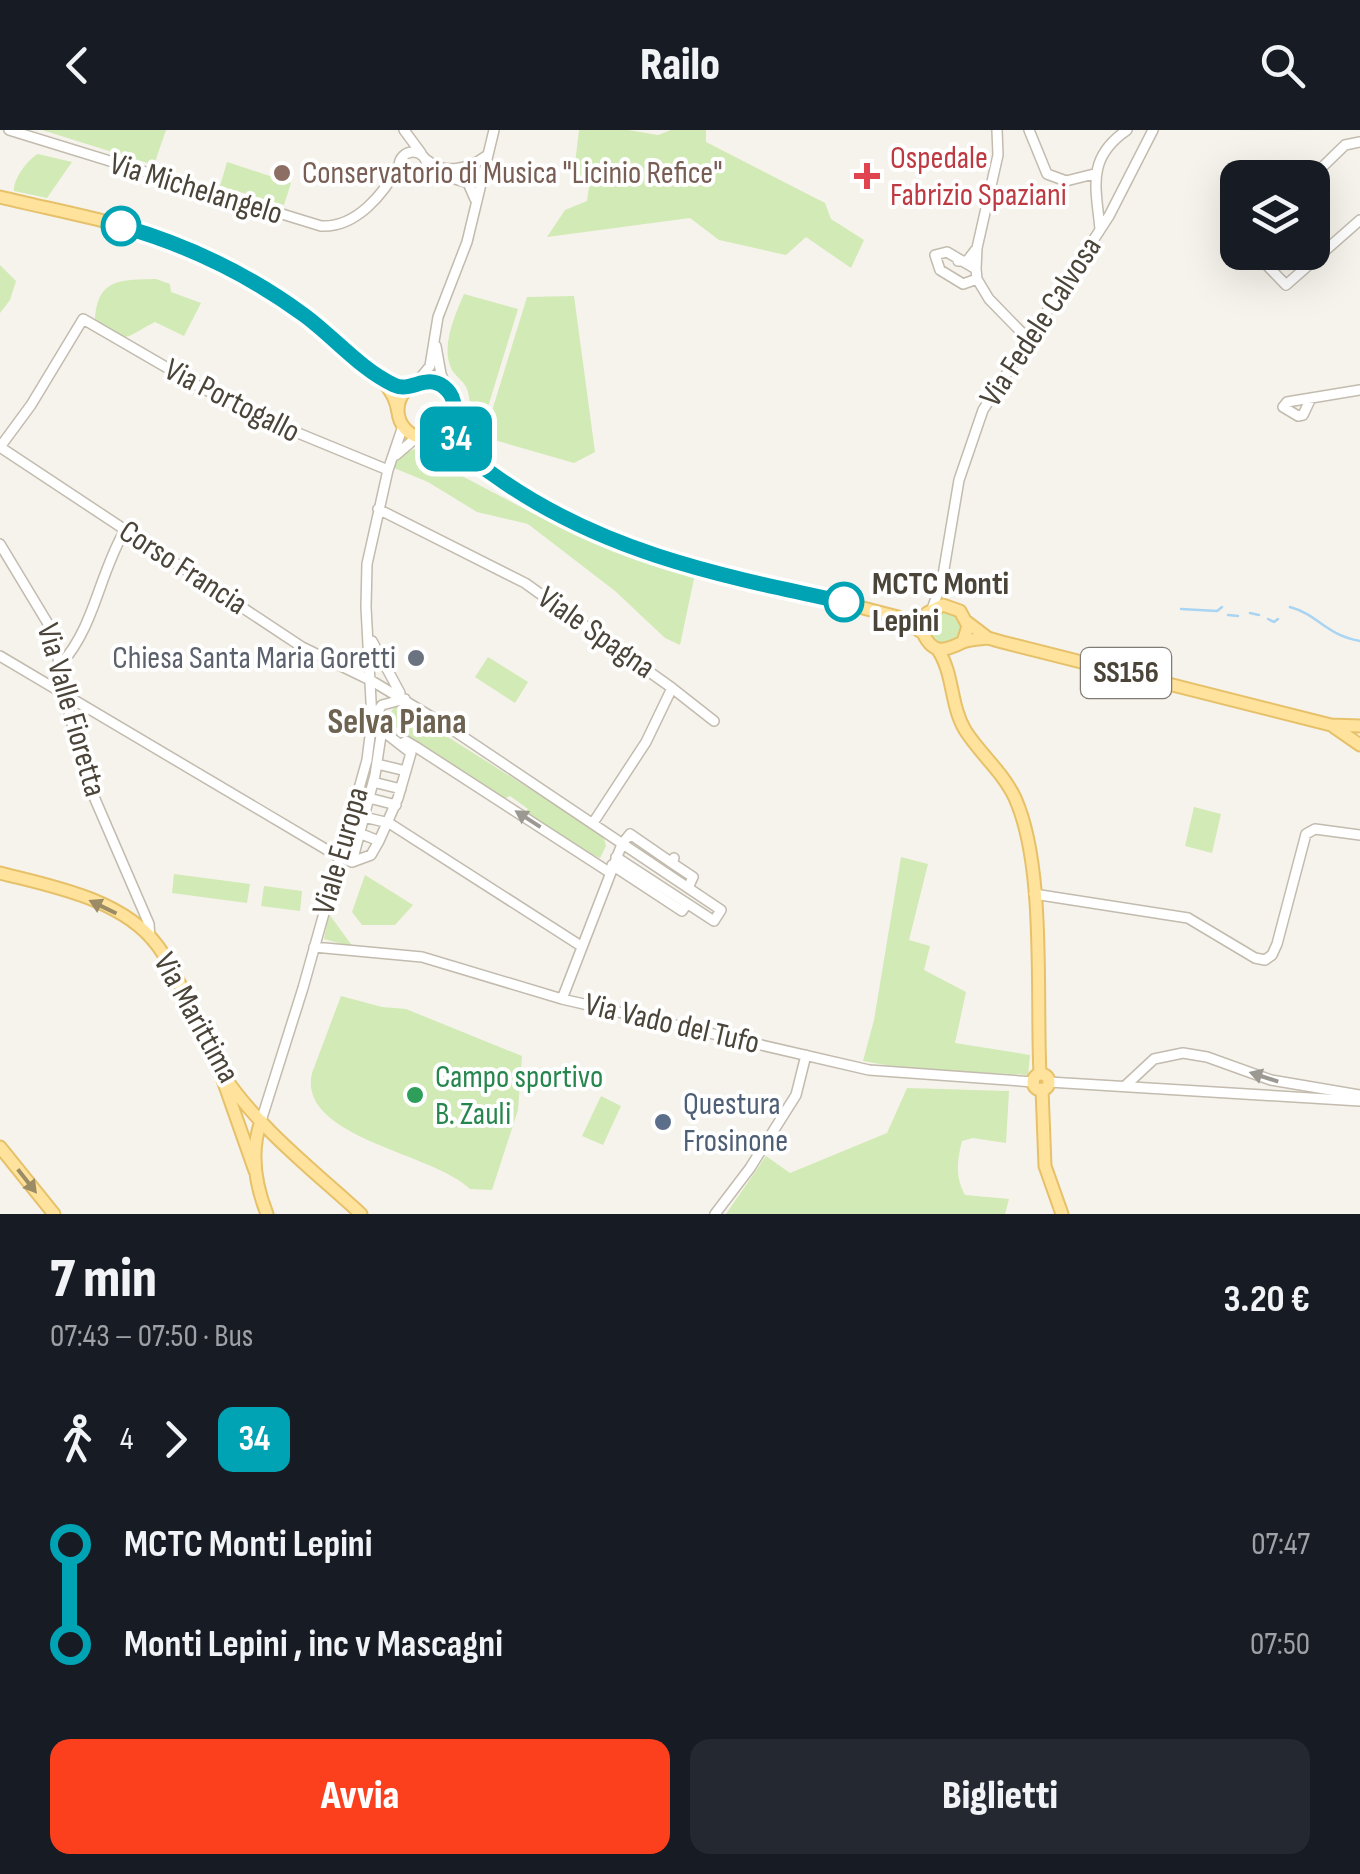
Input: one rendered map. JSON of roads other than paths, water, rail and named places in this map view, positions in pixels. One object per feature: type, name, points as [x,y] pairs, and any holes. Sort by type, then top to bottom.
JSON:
[{"type":"main road","points":[[0,197],[154,235],[217,261],[306,316],[396,386],[434,382],[449,393],[455,408],[452,423],[442,433],[424,437]]},
{"type":"main road","points":[[372,371],[396,398],[400,419],[424,437],[444,440],[464,452],[490,473],[576,526],[626,548],[898,617],[938,650],[964,728],[1003,778],[1020,810],[1030,854],[1045,1166],[1062,1214]]},
{"type":"main road","points":[[400,419],[400,399],[412,386]]},
{"type":"main road","points":[[452,423],[464,452]]},
{"type":"main road","points":[[898,617],[942,605],[954,607]]},
{"type":"main road","name":"SS156","points":[[954,607],[988,638],[1330,725],[1360,729],[1360,745]]},
{"type":"main road","points":[[923,634],[930,611]]},
{"type":"main road","points":[[950,679],[967,622]]},
{"type":"main road","name":"SS156","points":[[938,650],[988,638]]},
{"type":"main road","name":"SS156","points":[[1330,725],[1360,745]]},
{"type":"main road","name":"Via Marittima","points":[[0,873],[77,894],[128,920],[150,938],[191,1006],[220,1071],[261,1121],[361,1214]]},
{"type":"main road","points":[[220,1071],[268,1214]]},
{"type":"main road","points":[[255,1171],[255,1144],[261,1121]]},
{"type":"main road","points":[[0,1147],[54,1214]]},
{"type":"street","name":"Via Michelangelo","points":[[9,130],[313,225],[334,226],[350,221],[377,196],[407,178]]},
{"type":"street","points":[[402,130],[435,167],[455,174],[472,188],[477,206]]},
{"type":"street","points":[[402,130],[401,160],[407,178],[484,175]]},
{"type":"street","points":[[412,386],[428,372],[438,316],[477,206],[494,130]]},
{"type":"street","points":[[964,284],[976,274],[977,248],[998,155],[998,130]]},
{"type":"street","points":[[1029,130],[1047,174],[1066,181],[1094,174]]},
{"type":"street","points":[[1100,230],[1094,174],[1106,150],[1127,130]]},
{"type":"street","name":"Via Fedele Calvosa","points":[[930,611],[942,581],[959,480],[983,410],[1100,230],[1152,130]]},
{"type":"street","points":[[1330,160],[1346,145],[1360,142]]},
{"type":"street","points":[[401,160],[415,152],[424,156]]},
{"type":"street","points":[[455,174],[488,154]]},
{"type":"street","points":[[420,178],[427,169],[424,156]]},
{"type":"street","name":"Via Michelangelo","points":[[377,196],[401,160]]},
{"type":"street","points":[[1330,246],[1360,220]]},
{"type":"street","points":[[958,261],[967,261],[977,248]]},
{"type":"street","points":[[989,299],[976,274],[947,252],[935,255],[940,270],[989,299],[1028,340]]},
{"type":"street","points":[[1272,270],[1286,284],[1302,270]]},
{"type":"street","name":"Via Portogallo","points":[[0,447],[83,320],[259,417],[388,470]]},
{"type":"street","points":[[436,338],[441,374],[449,393]]},
{"type":"street","points":[[1311,398],[1360,390]]},
{"type":"street","name":"Viale Europa","points":[[261,1121],[367,760],[372,681],[367,564],[400,419]]},
{"type":"street","points":[[394,457],[424,437]]},
{"type":"street","name":"Corso Francia","points":[[0,447],[302,647],[405,700]]},
{"type":"street","name":"Viale Spagna","points":[[378,509],[525,583],[672,688],[646,742],[593,823]]},
{"type":"street","points":[[61,664],[88,626],[106,566],[125,530]]},
{"type":"street","name":"Via Valle Fioretta","points":[[0,544],[53,632],[64,696],[86,776],[149,924],[150,938]]},
{"type":"street","points":[[942,581],[954,607]]},
{"type":"street","points":[[367,626],[384,668],[405,700],[721,910],[714,922],[416,746],[406,741],[401,744]]},
{"type":"street","points":[[0,656],[352,862],[371,855],[389,823],[411,752],[372,722],[382,705],[405,700]]},
{"type":"street","points":[[672,688],[714,721]]},
{"type":"street","points":[[352,862],[382,729]]},
{"type":"street","points":[[377,764],[406,771]]},
{"type":"street","points":[[373,782],[401,788]]},
{"type":"street","points":[[369,798],[396,805]]},
{"type":"street","points":[[364,817],[389,823],[581,946]]},
{"type":"street","points":[[1034,894],[1188,918],[1255,958],[1265,960],[1277,944],[1306,834],[1315,829],[1360,835]]},
{"type":"street","points":[[359,833],[379,841]]},
{"type":"street","points":[[562,999],[612,865],[630,834],[674,860],[693,878],[688,888]]},
{"type":"street","name":"Via Vado del Tufo","points":[[314,947],[422,958],[562,999],[869,1070],[912,1076],[1360,1098]]},
{"type":"street","name":"Via Vado del Tufo","points":[[1123,1088],[1154,1059],[1183,1053],[1207,1057],[1282,1083],[1360,1098]]},
{"type":"street","points":[[715,1214],[750,1168],[796,1095],[806,1054]]},
{"type":"waterway","points":[[1181,609],[1217,611],[1222,607]]},
{"type":"waterway","points":[[1290,607],[1338,634],[1360,641]]},
{"type":"waterway","points":[[1250,613],[1259,615]]},
{"type":"waterway","points":[[1228,615],[1238,616]]},
{"type":"waterway","points":[[1268,619],[1278,619]]},
{"type":"place","name":"Conservatorio di Musica \"Licinio Refice\"","points":[[282,173]]},
{"type":"place","name":"Ospedale Fabrizio Spaziani","points":[[867,176]]},
{"type":"place","name":"MCTC Monti Lepini","points":[[844,602]]},
{"type":"place","name":"Chiesa Santa Maria Goretti","points":[[416,658]]},
{"type":"place","name":"Campo sportivo B. Zauli","points":[[415,1095]]},
{"type":"place","name":"Questura Frosinone","points":[[663,1122]]},
{"type":"district","name":"Selva Piana","points":[[397,722]]}]
